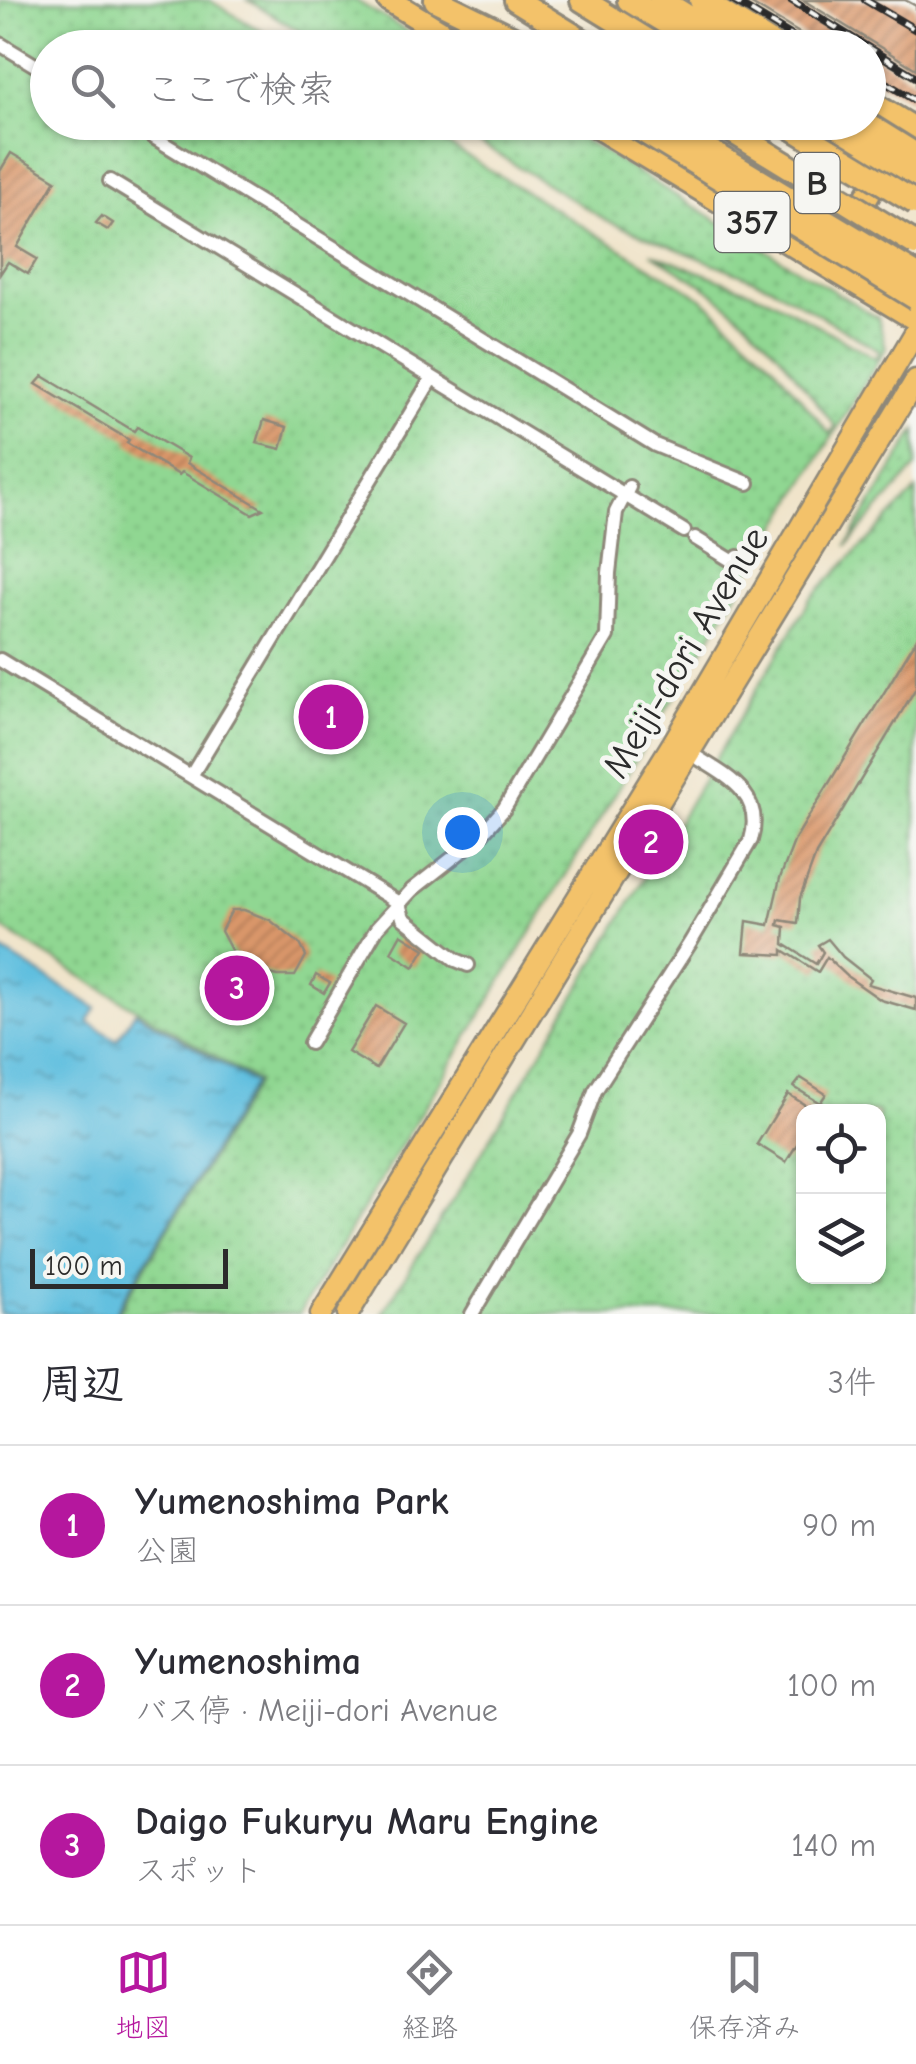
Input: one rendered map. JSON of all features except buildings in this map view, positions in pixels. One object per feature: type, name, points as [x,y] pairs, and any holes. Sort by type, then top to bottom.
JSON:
[{"type":"highway","points":[[389,0],[437,30]]},
{"type":"highway","points":[[427,0],[476,30]]},
{"type":"highway","points":[[436,0],[497,30]]},
{"type":"highway","points":[[516,0],[565,30]]},
{"type":"highway","points":[[582,0],[631,30]]},
{"type":"highway","points":[[629,0],[680,30]]},
{"type":"highway","points":[[661,0],[709,30]]},
{"type":"highway","points":[[702,0],[750,30]]},
{"type":"highway","points":[[886,112],[916,130]]},
{"type":"highway","points":[[886,135],[916,154]]},
{"type":"highway","name":"357","points":[[617,140],[916,319]]},
{"type":"highway","name":"357","points":[[657,140],[916,298]]},
{"type":"highway","points":[[692,140],[916,275]]},
{"type":"highway","name":"B","points":[[746,140],[916,244]]},
{"type":"highway","name":"B","points":[[812,140],[916,204]]},
{"type":"highway","points":[[860,140],[916,174]]},
{"type":"highway","points":[[713,199],[731,198],[753,204],[824,240],[840,238],[890,157],[886,140]]},
{"type":"main road","name":"Meiji-dori Avenue","points":[[320,1314],[673,743],[916,331]]},
{"type":"main road","name":"Meiji-dori Avenue","points":[[348,1314],[916,380]]},
{"type":"street","points":[[0,44],[30,62]]},
{"type":"street","points":[[158,140],[656,445],[748,483]]},
{"type":"street","points":[[110,181],[432,378],[627,490],[734,562],[738,556]]},
{"type":"street","points":[[191,776],[432,378]]},
{"type":"street","points":[[310,1043],[377,928],[400,903],[492,826],[607,636],[616,512],[627,490]]},
{"type":"street","points":[[0,660],[400,903],[404,918],[456,960],[468,964]]},
{"type":"street","points":[[472,1314],[579,1134],[594,1091],[752,840],[754,809],[744,790],[732,778],[690,753]]},
{"type":"green space","points":[[0,0],[209,0],[259,30],[30,30],[30,140],[440,140],[702,298],[773,364],[830,434],[835,426],[781,356],[747,321],[708,289],[651,253],[770,299],[876,358],[880,351],[770,286],[607,221],[475,140],[584,140],[878,318],[886,348],[299,1314],[117,1314],[257,1082],[0,927]]},
{"type":"green space","points":[[248,0],[355,0],[405,30],[297,30]]},
{"type":"green space","points":[[916,430],[916,467],[846,546]]},
{"type":"green space","points":[[916,490],[916,1314],[382,1314],[811,598]]},
{"type":"water","points":[[0,949],[96,1008],[88,1022],[117,1040],[135,1012],[254,1083],[114,1314],[0,1314]]},
{"type":"railway","points":[[732,0],[782,30]]},
{"type":"railway","points":[[791,0],[840,30]]},
{"type":"railway","points":[[865,0],[916,30]]},
{"type":"railway","points":[[886,59],[916,77]]},
{"type":"railway","points":[[886,83],[916,101]]},
{"type":"place","name":"Yumenoshima Park","points":[[331,717]]},
{"type":"place","name":"Yumenoshima","points":[[651,842]]},
{"type":"place","name":"Daigo Fukuryu Maru Engine","points":[[237,988]]}]
